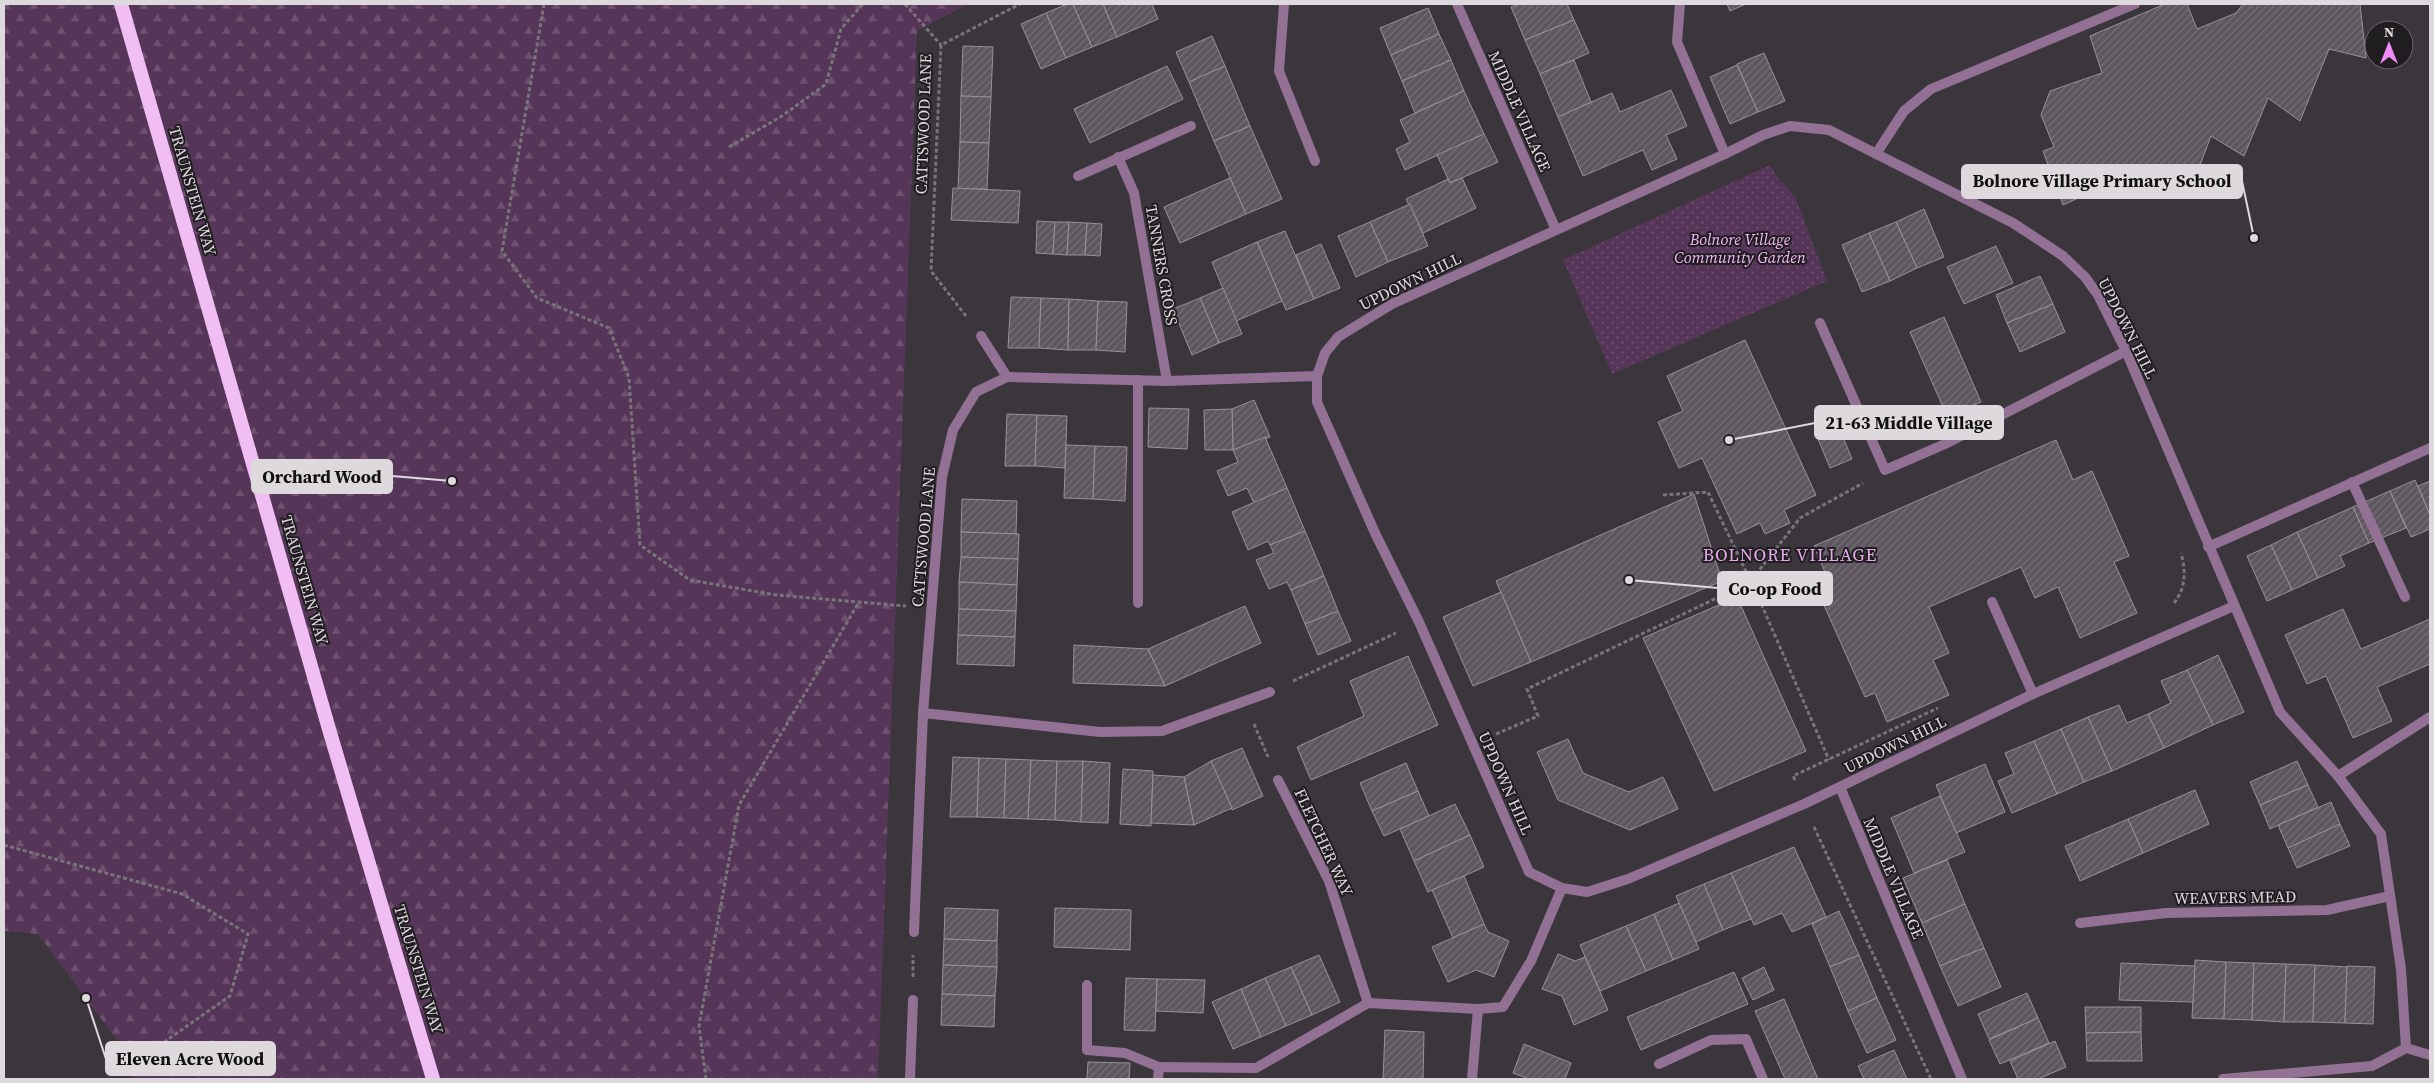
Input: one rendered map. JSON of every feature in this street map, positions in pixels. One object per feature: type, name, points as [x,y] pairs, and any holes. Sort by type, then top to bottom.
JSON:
[{"type":"highway","name":"TRAUNSTEIN WAY","points":[[122,4],[332,736],[433,1079]]},
{"type":"street","points":[[1284,4],[1279,71],[1315,161]]},
{"type":"street","name":"MIDDLE VILLAGE","points":[[1457,4],[1556,230]]},
{"type":"street","points":[[1680,4],[1677,42],[1726,154]]},
{"type":"street","points":[[1876,154],[1904,111],[1931,89],[2135,4]]},
{"type":"street","points":[[1078,176],[1191,126]]},
{"type":"street","name":"UPDOWN HILL","points":[[1790,126],[1829,130],[2013,223],[2062,256],[2085,277],[2098,295],[2126,351],[2234,606],[2033,694],[1804,804],[1628,879],[1587,892],[1562,888],[1529,872],[1419,622],[1374,533],[1317,402],[1317,376],[1325,353],[1338,338],[1360,322],[1392,304],[1726,154],[1763,136],[1790,126]]},
{"type":"street","name":"TANNERS CROSS","points":[[1118,157],[1134,193],[1167,382]]},
{"type":"street","points":[[1820,323],[1885,470],[1945,444],[2126,351]]},
{"type":"street","points":[[981,336],[1007,377],[1167,382],[1317,376]]},
{"type":"street","name":"CATTSWOOD LANE","points":[[914,932],[923,713],[942,477],[953,430],[976,392],[1007,377]]},
{"type":"street","points":[[1138,380],[1138,603]]},
{"type":"street","points":[[2208,546],[2430,448]]},
{"type":"street","points":[[2352,482],[2405,597]]},
{"type":"street","points":[[1992,602],[2033,694]]},
{"type":"street","points":[[2234,606],[2280,712],[2338,776],[2381,834],[2401,969],[2406,1048]]},
{"type":"street","points":[[923,713],[1100,732],[1162,731],[1245,703],[1270,692]]},
{"type":"street","points":[[2338,776],[2430,717]]},
{"type":"street","name":"FLETCHER WAY","points":[[1278,780],[1329,881],[1368,1003]]},
{"type":"street","name":"MIDDLE VILLAGE","points":[[1840,787],[1962,1079]]},
{"type":"street","points":[[1086,986],[1086,1050],[1125,1053],[1159,1067],[1256,1068],[1368,1003],[1478,1009],[1503,1007],[1531,961],[1562,888]]},
{"type":"street","name":"WEAVERS MEAD","points":[[2080,923],[2166,913],[2327,910],[2390,896]]},
{"type":"street","points":[[910,1079],[913,1000]]},
{"type":"street","points":[[1472,1079],[1478,1009]]},
{"type":"street","points":[[1659,1064],[1711,1040],[1746,1039],[1763,1079]]},
{"type":"street","points":[[2223,1079],[2372,1066],[2406,1048],[2430,1055]]},
{"type":"street","points":[[1158,1079],[1159,1067]]},
{"type":"path","points":[[544,4],[502,251],[537,298],[609,328],[629,378],[640,545],[690,580],[776,595],[932,609]]},
{"type":"path","points":[[729,147],[782,116],[826,84],[841,29],[863,4]]},
{"type":"path","points":[[905,4],[941,45]]},
{"type":"path","name":"CATTSWOOD LANE","points":[[981,336],[931,272],[941,45],[1020,4]]},
{"type":"path","points":[[1472,744],[1538,716],[1527,689],[1750,582],[1800,518],[1885,470]]},
{"type":"path","points":[[1663,495],[1708,492],[1799,689],[1840,787]]},
{"type":"path","points":[[2172,606],[2182,594],[2185,569],[2178,540],[2201,530]]},
{"type":"path","points":[[706,1079],[699,1026],[739,806],[859,602]]},
{"type":"path","points":[[1270,692],[1419,622]]},
{"type":"path","points":[[1245,703],[1278,780]]},
{"type":"path","points":[[1931,1079],[1818,838],[1793,776],[1944,705]]},
{"type":"path","points":[[4,845],[182,894],[248,934],[230,996],[134,1063]]},
{"type":"path","points":[[913,1000],[914,932]]},
{"type":"green space","points":[[4,4],[968,4],[917,31],[878,1079],[130,1079],[134,1063],[38,934],[4,931]]},
{"type":"green space","name":"Bolnore Village Community Garden","points":[[1770,165],[1778,178],[1796,198],[1827,281],[1612,374],[1563,260]]},
{"type":"building","points":[[1067,4],[1073,4],[1092,47],[1066,58],[1046,13]]},
{"type":"building","points":[[1073,4],[1103,4],[1117,37],[1092,47]]},
{"type":"building","points":[[1103,4],[1152,4],[1158,19],[1117,37]]},
{"type":"building","points":[[1519,4],[1567,4],[1574,20],[1525,40],[1511,7]]},
{"type":"building","points":[[1727,4],[1746,4],[1730,11]]},
{"type":"building","points":[[2165,4],[2187,4],[2197,29],[2236,13],[2243,4],[2360,4],[2364,58],[2329,49],[2300,121],[2268,98],[2244,156],[2211,136],[2190,192],[2150,165],[2063,205],[2043,151],[2054,147],[2041,115],[2050,91],[2102,73],[2090,36]]},
{"type":"building","points":[[1428,8],[1439,34],[1391,55],[1380,28]]},
{"type":"building","points":[[1046,13],[1066,58],[1041,69],[1021,24]]},
{"type":"building","points":[[1574,20],[1589,53],[1540,74],[1525,40]]},
{"type":"building","points":[[1439,34],[1451,60],[1402,81],[1391,55]]},
{"type":"building","points":[[1212,36],[1225,66],[1189,82],[1176,52]]},
{"type":"building","points":[[963,46],[993,47],[991,97],[961,96]]},
{"type":"building","points":[[1764,53],[1785,101],[1758,112],[1737,64]]},
{"type":"building","points":[[1451,60],[1464,91],[1415,113],[1402,81]]},
{"type":"building","points":[[1574,60],[1591,102],[1558,117],[1540,74]]},
{"type":"building","points":[[1737,65],[1758,112],[1730,124],[1710,77]]},
{"type":"building","points":[[1167,66],[1183,99],[1090,143],[1074,109]]},
{"type":"building","points":[[1225,66],[1250,126],[1214,141],[1189,82]]},
{"type":"building","points":[[1671,90],[1687,126],[1666,135],[1677,159],[1652,170],[1643,150],[1583,176],[1558,117],[1612,93],[1620,112]]},
{"type":"building","points":[[1464,91],[1484,134],[1405,170],[1396,149],[1410,142],[1400,120]]},
{"type":"building","points":[[961,96],[991,97],[989,143],[960,142]]},
{"type":"building","points":[[1250,126],[1282,199],[1246,214],[1214,141]]},
{"type":"building","points":[[1484,134],[1498,162],[1450,183],[1437,155]]},
{"type":"building","points":[[960,142],[989,143],[987,189],[958,189]]},
{"type":"building","points":[[1230,178],[1246,214],[1180,243],[1164,207]]},
{"type":"building","points":[[1462,178],[1476,208],[1423,233],[1406,199],[1448,179],[1450,183]]},
{"type":"building","points":[[953,188],[1020,191],[1018,223],[951,220]]},
{"type":"building","points":[[1410,204],[1428,246],[1388,262],[1370,222]]},
{"type":"building","points":[[1924,209],[1944,257],[1917,268],[1896,222]]},
{"type":"building","points":[[1037,221],[1055,222],[1053,254],[1036,253]]},
{"type":"building","points":[[1055,222],[1069,222],[1067,255],[1053,254]]},
{"type":"building","points":[[1069,222],[1087,223],[1085,255],[1067,255]]},
{"type":"building","points":[[1370,222],[1388,262],[1356,277],[1338,236]]},
{"type":"building","points":[[1896,222],[1917,268],[1890,281],[1869,233]]},
{"type":"building","points":[[1087,223],[1102,224],[1100,256],[1085,255]]},
{"type":"building","points":[[1285,231],[1314,299],[1286,310],[1257,242]]},
{"type":"building","points":[[1869,233],[1890,281],[1862,292],[1842,245]]},
{"type":"building","points":[[1257,242],[1282,301],[1236,321],[1212,262]]},
{"type":"building","points":[[1321,244],[1340,288],[1314,299],[1296,255]]},
{"type":"building","points":[[1996,246],[2013,283],[1964,304],[1947,267]]},
{"type":"building","points":[[2040,276],[2053,304],[2007,323],[1996,295]]},
{"type":"building","points":[[1223,288],[1242,334],[1219,343],[1200,298]]},
{"type":"building","points":[[1011,297],[1041,298],[1039,348],[1008,348]]},
{"type":"building","points":[[1041,298],[1069,299],[1068,350],[1039,348]]},
{"type":"building","points":[[1200,298],[1219,343],[1192,355],[1173,309]]},
{"type":"building","points":[[1069,299],[1098,301],[1096,350],[1068,350]]},
{"type":"building","points":[[1098,301],[1127,302],[1125,352],[1096,350]]},
{"type":"building","points":[[2053,304],[2065,332],[2020,352],[2007,323]]},
{"type":"building","points":[[1944,317],[1981,402],[1947,416],[1910,332]]},
{"type":"building","points":[[1745,340],[1816,495],[1784,510],[1790,523],[1765,534],[1760,523],[1737,534],[1702,458],[1679,468],[1658,422],[1683,411],[1667,376]]},
{"type":"building","points":[[1254,400],[1270,437],[1233,450],[1232,409]]},
{"type":"building","points":[[1149,408],[1189,409],[1187,449],[1148,447]]},
{"type":"building","points":[[1232,409],[1233,450],[1205,450],[1204,410]]},
{"type":"building","points":[[1007,414],[1037,415],[1035,466],[1005,466]]},
{"type":"building","points":[[1037,415],[1067,416],[1065,468],[1035,466]]},
{"type":"building","points":[[1838,425],[1852,459],[1830,468],[1816,434]]},
{"type":"building","points":[[1265,437],[1287,488],[1254,503],[1247,488],[1228,496],[1217,471],[1238,462],[1233,450]]},
{"type":"building","points":[[2056,440],[2073,480],[2092,471],[2129,556],[2114,562],[2137,613],[2080,638],[2058,587],[2035,598],[2021,567],[1929,607],[1949,653],[1933,660],[1949,695],[1887,722],[1875,693],[1865,697],[1819,594],[1832,589],[1814,546]]},
{"type":"building","points":[[1066,445],[1095,446],[1093,499],[1064,498]]},
{"type":"building","points":[[1095,446],[1127,447],[1125,501],[1093,499]]},
{"type":"building","points":[[2415,480],[2430,515],[2430,529],[2411,537],[2390,491]]},
{"type":"building","points":[[2430,481],[2430,515],[2418,486]]},
{"type":"building","points":[[1287,488],[1305,531],[1270,545],[1268,541],[1248,550],[1232,512]]},
{"type":"building","points":[[2390,491],[2406,528],[2369,543],[2353,507]]},
{"type":"building","points":[[1694,494],[1722,581],[1531,662],[1496,581]]},
{"type":"building","points":[[962,499],[1017,501],[1016,534],[961,532]]},
{"type":"building","points":[[2353,507],[2369,543],[2340,556],[2345,566],[2318,578],[2297,532]]},
{"type":"building","points":[[1305,531],[1324,576],[1291,590],[1287,582],[1269,589],[1256,560],[1274,553],[1270,545]]},
{"type":"building","points":[[961,532],[1019,534],[1018,559],[961,557]]},
{"type":"building","points":[[2297,532],[2318,578],[2292,590],[2271,545]]},
{"type":"building","points":[[2271,545],[2292,590],[2267,601],[2247,556]]},
{"type":"building","points":[[961,557],[1018,559],[1017,585],[959,582]]},
{"type":"building","points":[[1324,576],[1338,611],[1305,624],[1291,590]]},
{"type":"building","points":[[959,582],[1017,585],[1016,611],[959,609]]},
{"type":"building","points":[[1501,592],[1531,662],[1473,686],[1443,617]]},
{"type":"building","points":[[1737,597],[1806,751],[1714,791],[1643,638]]},
{"type":"building","points":[[1245,606],[1261,643],[1165,686],[1148,649]]},
{"type":"building","points":[[959,609],[1016,611],[1015,637],[958,635]]},
{"type":"building","points":[[2343,609],[2361,649],[2430,619],[2430,664],[2377,687],[2392,721],[2353,738],[2326,676],[2307,684],[2285,635]]},
{"type":"building","points":[[1338,611],[1351,641],[1318,655],[1305,624]]},
{"type":"building","points":[[958,635],[1015,637],[1014,666],[957,664]]},
{"type":"building","points":[[1074,645],[1148,649],[1165,686],[1073,683]]},
{"type":"building","points":[[2218,655],[2244,712],[2213,725],[2187,670]]},
{"type":"building","points":[[1408,656],[1438,725],[1311,780],[1297,747],[1364,716],[1350,681]]},
{"type":"building","points":[[2187,670],[2213,725],[2164,748],[2148,714],[2171,703],[2161,681]]},
{"type":"building","points":[[2119,705],[2127,723],[2148,714],[2164,748],[2112,771],[2088,717]]},
{"type":"building","points":[[2088,717],[2112,771],[2084,782],[2061,729]]},
{"type":"building","points":[[2061,729],[2084,782],[2057,794],[2034,741]]},
{"type":"building","points":[[1568,739],[1583,773],[1629,792],[1663,777],[1678,809],[1630,830],[1558,800],[1537,752]]},
{"type":"building","points":[[2034,741],[2057,794],[2012,813],[1998,781],[2014,774],[2005,753]]},
{"type":"building","points":[[1242,748],[1263,796],[1232,810],[1211,761]]},
{"type":"building","points":[[953,757],[979,758],[977,817],[950,817]]},
{"type":"building","points":[[979,758],[1006,759],[1004,818],[977,817]]},
{"type":"building","points":[[1006,759],[1031,760],[1028,819],[1004,818]]},
{"type":"building","points":[[1031,760],[1057,761],[1055,820],[1028,819]]},
{"type":"building","points":[[1057,761],[1083,761],[1081,822],[1055,820]]},
{"type":"building","points":[[1083,761],[1110,763],[1108,823],[1081,822]]},
{"type":"building","points":[[1211,761],[1232,808],[1194,825],[1184,777]]},
{"type":"building","points":[[2297,761],[2308,785],[2260,805],[2250,782]]},
{"type":"building","points":[[1406,763],[1418,791],[1372,811],[1360,783]]},
{"type":"building","points":[[1985,764],[2005,812],[1956,833],[1936,785]]},
{"type":"building","points":[[1123,769],[1153,771],[1151,826],[1120,824]]},
{"type":"building","points":[[1153,775],[1184,777],[1194,825],[1151,823]]},
{"type":"building","points":[[2308,785],[2318,807],[2270,829],[2260,805]]},
{"type":"building","points":[[2195,790],[2209,824],[2143,853],[2128,819]]},
{"type":"building","points":[[1418,791],[1429,816],[1384,836],[1372,811]]},
{"type":"building","points":[[1940,796],[1965,852],[1914,873],[1891,818]]},
{"type":"building","points":[[2331,802],[2340,824],[2288,848],[2278,825]]},
{"type":"building","points":[[1455,804],[1470,835],[1414,861],[1400,829]]},
{"type":"building","points":[[2128,819],[2143,853],[2080,881],[2065,846]]},
{"type":"building","points":[[2340,824],[2350,846],[2297,868],[2288,848]]},
{"type":"building","points":[[1470,835],[1484,867],[1428,892],[1414,861]]},
{"type":"building","points":[[1794,847],[1826,917],[1792,932],[1782,913],[1754,925],[1731,873]]},
{"type":"building","points":[[1947,860],[1965,904],[1922,923],[1903,878]]},
{"type":"building","points":[[1731,873],[1751,919],[1723,930],[1704,884]]},
{"type":"building","points":[[1464,876],[1484,924],[1453,938],[1432,890]]},
{"type":"building","points":[[1704,884],[1723,930],[1696,942],[1676,896]]},
{"type":"building","points":[[1679,903],[1699,949],[1673,960],[1654,914]]},
{"type":"building","points":[[1965,904],[1984,948],[1940,966],[1922,923]]},
{"type":"building","points":[[945,908],[998,910],[997,941],[944,939]]},
{"type":"building","points":[[1055,908],[1131,910],[1130,950],[1054,947]]},
{"type":"building","points":[[1839,911],[1859,955],[1830,967],[1812,924]]},
{"type":"building","points":[[1654,914],[1673,960],[1646,971],[1626,926]]},
{"type":"building","points":[[1484,924],[1488,932],[1509,941],[1494,977],[1476,970],[1448,982],[1432,947]]},
{"type":"building","points":[[1626,926],[1646,971],[1600,991],[1580,945]]},
{"type":"building","points":[[944,939],[997,941],[997,967],[943,965]]},
{"type":"building","points":[[1984,948],[2001,987],[1958,1006],[1940,966]]},
{"type":"building","points":[[1558,954],[1575,961],[1585,957],[1608,1010],[1574,1025],[1562,996],[1542,989]]},
{"type":"building","points":[[1319,955],[1340,1002],[1312,1015],[1291,967]]},
{"type":"building","points":[[1859,955],[1877,998],[1848,1011],[1830,967]]},
{"type":"building","points":[[2195,960],[2226,962],[2224,1019],[2192,1018]]},
{"type":"building","points":[[2226,962],[2254,963],[2252,1020],[2224,1019]]},
{"type":"building","points":[[2121,963],[2195,966],[2193,1002],[2119,1000]]},
{"type":"building","points":[[2254,963],[2286,964],[2284,1022],[2252,1020]]},
{"type":"building","points":[[2286,964],[2315,965],[2313,1022],[2284,1022]]},
{"type":"building","points":[[943,965],[997,967],[995,996],[942,994]]},
{"type":"building","points":[[2315,965],[2347,967],[2345,1023],[2313,1022]]},
{"type":"building","points":[[2347,966],[2375,967],[2373,1024],[2345,1023]]},
{"type":"building","points":[[1291,967],[1312,1015],[1286,1026],[1265,978]]},
{"type":"building","points":[[1764,967],[1774,990],[1753,1000],[1742,978]]},
{"type":"building","points":[[1734,972],[1748,1004],[1641,1050],[1627,1017]]},
{"type":"building","points":[[1126,978],[1157,979],[1155,1031],[1124,1030]]},
{"type":"building","points":[[1265,978],[1286,1026],[1261,1037],[1241,989]]},
{"type":"building","points":[[1157,979],[1205,980],[1203,1013],[1156,1011]]},
{"type":"building","points":[[1241,989],[1261,1037],[1233,1049],[1212,1002]]},
{"type":"building","points":[[2027,993],[2038,1018],[1989,1039],[1978,1014]]},
{"type":"building","points":[[942,994],[995,996],[994,1027],[941,1025]]},
{"type":"building","points":[[1877,998],[1896,1040],[1867,1053],[1848,1011]]},
{"type":"building","points":[[1784,999],[1818,1079],[1785,1079],[1755,1011]]},
{"type":"building","points":[[2085,1007],[2141,1007],[2141,1032],[2086,1033]]},
{"type":"building","points":[[2038,1018],[2049,1043],[2000,1064],[1989,1040]]},
{"type":"building","points":[[1385,1030],[1424,1032],[1423,1079],[1383,1079]]},
{"type":"building","points":[[2141,1032],[2142,1061],[2087,1061],[2086,1033]]},
{"type":"building","points":[[2055,1041],[2066,1067],[2038,1079],[2018,1079],[2010,1061]]},
{"type":"building","points":[[1524,1044],[1571,1063],[1565,1079],[1529,1079],[1513,1073]]},
{"type":"building","points":[[1894,1050],[1907,1079],[1864,1079],[1858,1066]]},
{"type":"building","points":[[1088,1062],[1130,1063],[1129,1079],[1087,1079]]},
{"type":"place","name":"Bolnore Village Primary School","points":[[2254,238]]},
{"type":"place","name":"21-63 Middle Village","points":[[1729,440]]},
{"type":"place","name":"Orchard Wood","points":[[452,481]]},
{"type":"place","name":"Co-op Food","points":[[1629,580]]},
{"type":"place","name":"Eleven Acre Wood","points":[[86,998]]},
{"type":"district","name":"BOLNORE VILLAGE","points":[[1790,555]]}]
